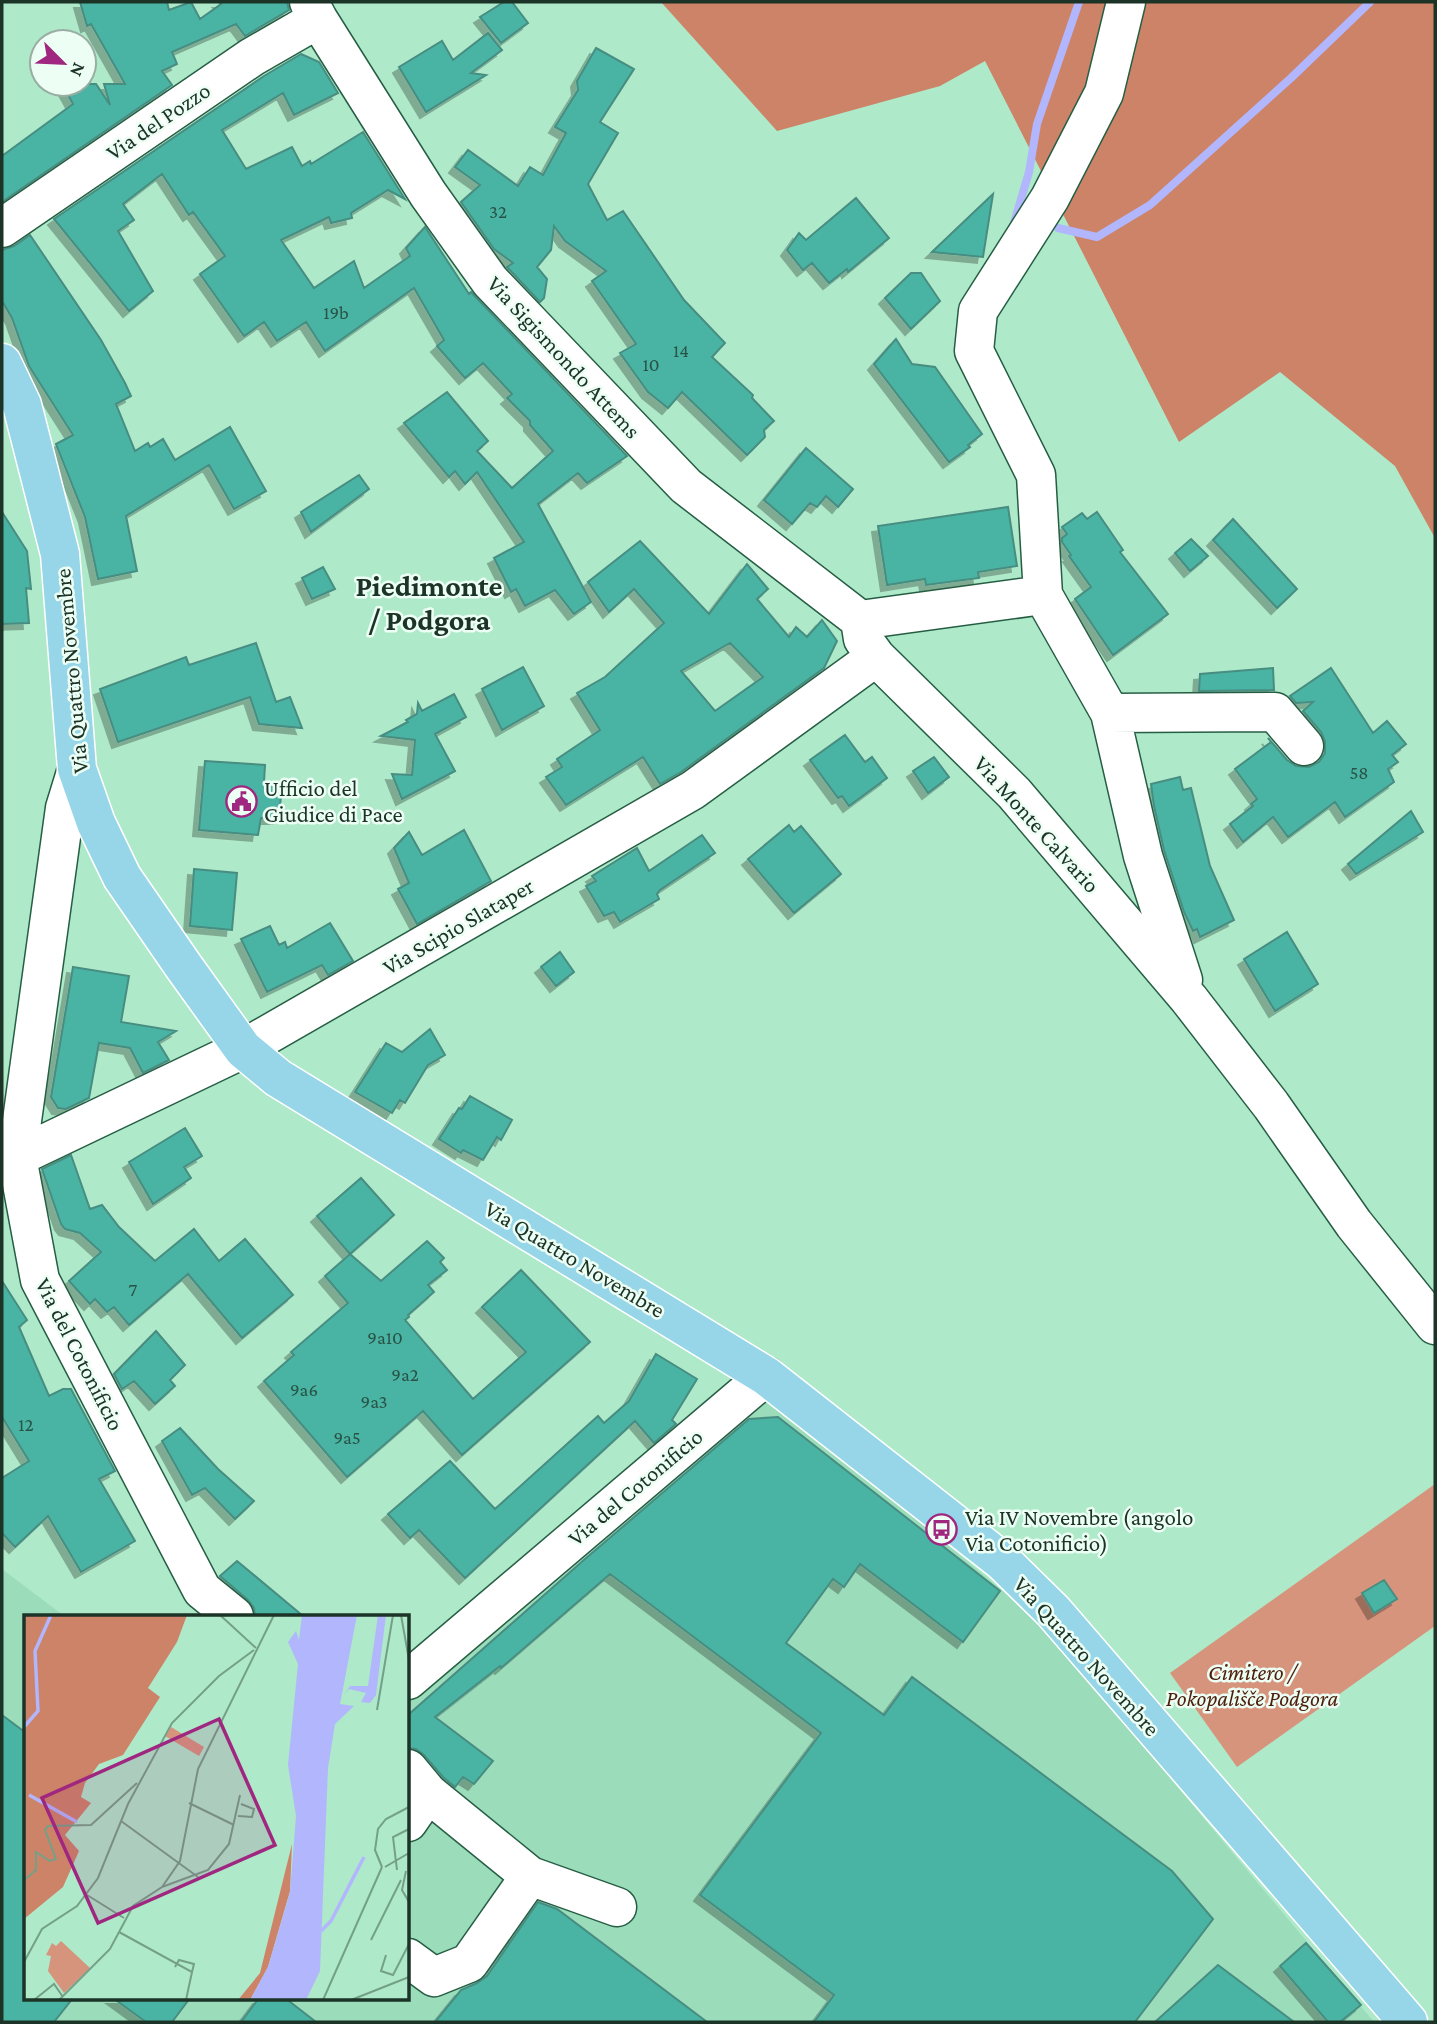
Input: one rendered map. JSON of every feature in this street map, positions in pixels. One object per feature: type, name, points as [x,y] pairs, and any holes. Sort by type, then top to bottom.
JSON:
[{"type":"main road","name":"Via Quattro Novembre","points":[[2,363],[22,405],[60,554],[77,769],[96,823],[122,877],[243,1049],[278,1078],[766,1376],[1002,1561],[1053,1611],[1408,2022]]},
{"type":"street","name":"Via Monte Calvario","points":[[1126,2],[1104,93],[1050,198],[978,311],[974,351],[1036,475],[1043,595],[1110,713],[1143,856],[1189,999]]},
{"type":"street","name":"Via del Pozzo","points":[[2,228],[252,57],[314,11]]},
{"type":"street","name":"Via Sigismondo Attems","points":[[314,11],[428,194],[490,281],[686,486],[860,620]]},
{"type":"street","points":[[876,657],[863,639],[860,620],[1043,595]]},
{"type":"street","name":"Via Monte Calvario","points":[[876,657],[1014,793],[1189,999],[1271,1105],[1354,1224],[1435,1325]]},
{"type":"street","name":"Via Scipio Slataper","points":[[17,1157],[243,1049],[693,790],[876,657]]},
{"type":"street","points":[[1110,713],[1275,712],[1304,746]]},
{"type":"street","name":"Via del Cotonificio","points":[[77,769],[65,808],[17,1157],[40,1280],[202,1590],[233,1615]]},
{"type":"street","name":"Via del Cotonificio","points":[[410,1678],[766,1376]]},
{"type":"street","points":[[415,1795],[530,1876],[617,1907]]},
{"type":"street","points":[[410,1959],[434,1977],[468,1963],[530,1876]]},
{"type":"shaded area","points":[[661,2],[1435,2],[1435,538],[1395,466],[1280,372],[1179,442],[985,61],[940,86],[777,131]]},
{"type":"shaded area","points":[[758,1388],[1038,1620],[1374,2022],[2,2022],[2,1569],[63,1615],[24,1615],[24,2000],[410,2000],[410,1689]]},
{"type":"green space","name":"Cimitero / Pokopališče Podgora","points":[[1435,1484],[1435,1626],[1237,1767],[1170,1673]]},
{"type":"building","points":[[80,2],[167,2],[169,10],[191,2],[200,19],[221,4],[219,2],[287,2],[289,10],[245,36],[236,24],[172,52],[177,64],[162,71],[172,85],[2,202],[2,156],[73,104],[70,98],[98,98],[98,87],[110,105],[104,84],[125,84],[98,36],[98,28],[93,28],[91,24],[87,26]]},
{"type":"building","points":[[504,2],[512,2],[528,23],[501,43],[480,17]]},
{"type":"building","points":[[488,33],[502,50],[471,73],[486,75],[426,112],[399,67],[442,41],[453,60]]},
{"type":"building","points":[[596,48],[634,69],[600,122],[618,133],[588,184],[607,220],[623,211],[684,300],[725,343],[712,357],[753,395],[752,398],[774,421],[764,430],[765,437],[747,455],[682,392],[668,408],[648,392],[620,353],[636,344],[592,281],[606,271],[565,241],[554,226],[551,250],[537,267],[547,279],[544,298],[540,302],[507,267],[513,263],[494,249],[461,202],[480,185],[455,167],[468,150],[518,186],[530,167],[543,175],[566,133],[555,127],[578,90],[577,81]]},
{"type":"building","points":[[301,54],[319,62],[338,93],[294,115],[283,93],[222,130],[246,169],[292,147],[302,166],[310,161],[311,164],[363,132],[405,199],[388,190],[351,213],[352,218],[331,223],[329,217],[281,240],[314,288],[354,261],[364,288],[410,256],[406,248],[425,227],[469,294],[471,292],[627,456],[587,483],[578,473],[538,504],[591,602],[574,614],[555,590],[525,606],[516,589],[511,592],[494,558],[524,542],[477,472],[465,484],[455,471],[449,477],[404,423],[447,392],[488,441],[477,451],[512,488],[553,451],[530,425],[530,421],[507,398],[512,394],[483,363],[465,378],[437,346],[444,340],[414,288],[325,351],[306,322],[277,341],[264,322],[244,336],[200,274],[225,256],[193,212],[189,215],[162,174],[123,204],[134,220],[118,231],[153,291],[129,311],[54,219],[264,76]]},
{"type":"building","points":[[993,194],[983,257],[932,252]]},
{"type":"building","points":[[856,198],[889,238],[848,272],[847,269],[829,283],[812,263],[803,270],[787,250],[799,233],[806,240]]},
{"type":"building","points":[[30,235],[101,340],[125,383],[131,396],[116,404],[135,451],[148,443],[150,447],[163,439],[175,460],[230,427],[266,491],[234,509],[209,465],[126,516],[137,571],[98,579],[85,517],[56,444],[73,435],[29,366],[12,318],[2,301],[2,250],[14,246]]},
{"type":"building","points":[[911,273],[921,273],[940,301],[911,329],[885,298]]},
{"type":"building","points":[[896,339],[912,364],[935,367],[982,434],[968,445],[970,447],[949,462],[874,364]]},
{"type":"building","points":[[806,448],[853,489],[838,507],[826,496],[817,507],[810,503],[792,524],[764,500]]},
{"type":"building","points":[[359,475],[369,489],[311,532],[301,512]]},
{"type":"building","points":[[1008,507],[1017,566],[978,572],[979,578],[926,585],[925,579],[887,585],[878,526]]},
{"type":"building","points":[[2,512],[27,551],[31,589],[26,588],[29,623],[2,624]]},
{"type":"building","points":[[1097,512],[1123,550],[1120,552],[1168,614],[1113,655],[1075,599],[1091,587],[1062,542],[1062,538],[1067,534],[1062,527],[1082,513],[1087,519]]},
{"type":"building","points":[[1233,519],[1297,589],[1277,608],[1213,540]]},
{"type":"building","points":[[1191,539],[1208,556],[1190,571],[1175,553]]},
{"type":"building","points":[[640,541],[709,614],[747,564],[768,589],[757,599],[789,637],[796,627],[807,637],[822,620],[837,641],[824,668],[681,772],[660,784],[643,757],[566,805],[546,777],[562,767],[557,759],[600,730],[577,693],[605,677],[664,623],[634,589],[609,612],[588,582]],"holes":[[[730,643],[763,677],[715,711],[681,671]]]},
{"type":"building","points":[[323,567],[335,589],[312,599],[302,578]]},
{"type":"building","points":[[256,643],[276,702],[290,697],[302,728],[259,724],[250,697],[118,742],[100,689],[186,657],[189,665]]},
{"type":"building","points":[[523,667],[544,706],[502,730],[482,689]]},
{"type":"building","points":[[1273,668],[1274,690],[1199,691],[1200,674]]},
{"type":"building","points":[[1331,668],[1373,733],[1387,721],[1406,744],[1392,755],[1398,762],[1388,769],[1394,782],[1345,817],[1335,802],[1288,837],[1273,817],[1243,842],[1230,824],[1253,806],[1251,804],[1257,799],[1235,769],[1271,742],[1268,738],[1287,760],[1296,766],[1309,767],[1319,762],[1325,753],[1325,741],[1303,711],[1313,702],[1296,703],[1290,696]]},
{"type":"building","points":[[454,694],[466,717],[435,734],[455,771],[402,799],[392,774],[412,775],[415,740],[381,736],[408,722],[406,720],[417,714],[418,703],[422,711]]},
{"type":"building","points":[[845,735],[865,762],[872,757],[887,778],[849,806],[842,796],[838,798],[810,760]]},
{"type":"building","points":[[934,757],[949,777],[928,793],[913,771]]},
{"type":"building","name":"Ufficio del Giudice di Pace","points":[[205,761],[265,765],[264,782],[282,784],[279,818],[261,818],[258,835],[199,830]]},
{"type":"building","points":[[1180,777],[1183,790],[1191,788],[1210,866],[1234,920],[1200,937],[1197,929],[1193,931],[1184,912],[1164,850],[1151,784]]},
{"type":"building","points":[[1411,811],[1423,832],[1356,874],[1348,864]]},
{"type":"building","points":[[789,825],[794,832],[801,826],[841,874],[794,913],[748,859]]},
{"type":"building","points":[[464,830],[491,881],[417,924],[398,889],[409,883],[394,848],[409,832],[422,855]]},
{"type":"building","points":[[702,835],[715,853],[660,890],[657,894],[659,899],[620,922],[614,912],[604,916],[586,886],[596,881],[592,876],[637,848],[649,871]]},
{"type":"building","points":[[194,869],[237,873],[232,930],[190,926]]},
{"type":"building","points":[[330,923],[353,961],[328,975],[322,965],[267,992],[241,939],[270,926],[279,945],[285,942],[287,948]]},
{"type":"building","points":[[1287,932],[1318,984],[1275,1011],[1244,959]]},
{"type":"building","points":[[560,952],[574,972],[556,986],[541,967]]},
{"type":"building","points":[[73,967],[129,976],[121,1022],[176,1031],[158,1042],[169,1060],[143,1073],[130,1048],[99,1043],[89,1098],[66,1109],[58,1108],[51,1097]]},
{"type":"building","points":[[430,1029],[445,1055],[428,1065],[405,1103],[400,1100],[392,1113],[355,1092],[386,1043],[402,1052]]},
{"type":"building","points":[[470,1096],[512,1120],[501,1140],[497,1137],[483,1160],[463,1150],[461,1153],[439,1139]]},
{"type":"building","points":[[185,1128],[202,1156],[184,1167],[191,1178],[153,1204],[129,1162]]},
{"type":"building","points":[[71,1155],[90,1209],[102,1205],[119,1227],[155,1261],[194,1229],[219,1261],[245,1239],[293,1295],[242,1338],[188,1274],[129,1325],[114,1307],[107,1312],[95,1299],[90,1304],[69,1281],[101,1252],[80,1233],[65,1229],[61,1224],[42,1169]]},
{"type":"building","points":[[361,1178],[394,1215],[350,1254],[317,1216]]},
{"type":"building","points":[[427,1241],[444,1258],[440,1262],[447,1270],[428,1285],[434,1292],[405,1320],[473,1399],[526,1352],[482,1307],[521,1270],[590,1342],[462,1455],[423,1411],[347,1477],[264,1381],[294,1355],[291,1352],[348,1303],[325,1276],[350,1254],[381,1281]]},
{"type":"building","points":[[2,1281],[27,1320],[19,1327],[49,1396],[63,1389],[71,1389],[115,1471],[99,1479],[135,1541],[81,1572],[48,1516],[15,1547],[2,1533],[2,1478],[29,1461],[2,1417]]},
{"type":"building","points":[[156,1331],[185,1365],[170,1380],[175,1386],[155,1404],[134,1381],[122,1389],[114,1374]]},
{"type":"building","points":[[656,1354],[697,1379],[672,1420],[676,1424],[654,1443],[635,1421],[465,1578],[419,1530],[410,1538],[388,1514],[450,1461],[495,1509],[598,1416],[604,1423],[629,1401]]},
{"type":"building","points":[[778,1417],[1000,1591],[963,1642],[860,1564],[844,1587],[833,1579],[786,1643],[884,1715],[912,1677],[1172,1871],[1213,1919],[1135,2022],[814,2022],[834,1995],[700,1895],[821,1733],[610,1574],[501,1668],[500,1666],[435,1717],[493,1761],[474,1784],[463,1777],[455,1787],[424,1755],[410,1748],[410,1713],[749,1419]]},
{"type":"building","points":[[180,1428],[218,1469],[254,1501],[235,1519],[205,1488],[192,1495],[162,1441]]},
{"type":"building","points":[[237,1561],[302,1615],[255,1615],[254,1608],[248,1600],[220,1576]]},
{"type":"building","points":[[1384,1580],[1397,1599],[1374,1613],[1362,1593]]},
{"type":"building","points":[[2,1715],[24,1732],[24,2000],[71,2000],[54,2022],[2,2022]]},
{"type":"building","points":[[538,1902],[557,1909],[707,2022],[435,2022],[461,1990],[487,1976]]},
{"type":"building","points":[[1306,1943],[1361,2005],[1340,2022],[1328,2022],[1280,1966]]},
{"type":"building","points":[[1218,1965],[1294,2022],[1155,2022]]},
{"type":"building","points":[[116,2000],[188,2000],[172,2022],[146,2022]]},
{"type":"building","points":[[258,2000],[288,2000],[316,2022],[241,2022]]},
{"type":"waterway","points":[[1014,223],[1029,172],[1037,124],[1079,2]]},
{"type":"waterway","points":[[1058,228],[1097,237],[1150,205],[1291,78],[1370,2]]},
{"type":"place","name":"Ufficio del Giudice di Pace","points":[[241,801]]},
{"type":"place","name":"Via IV Novembre (angolo Via Cotonificio)","points":[[942,1530]]},
{"type":"district","name":"Piedimonte / Podgora","points":[[429,603]]}]
